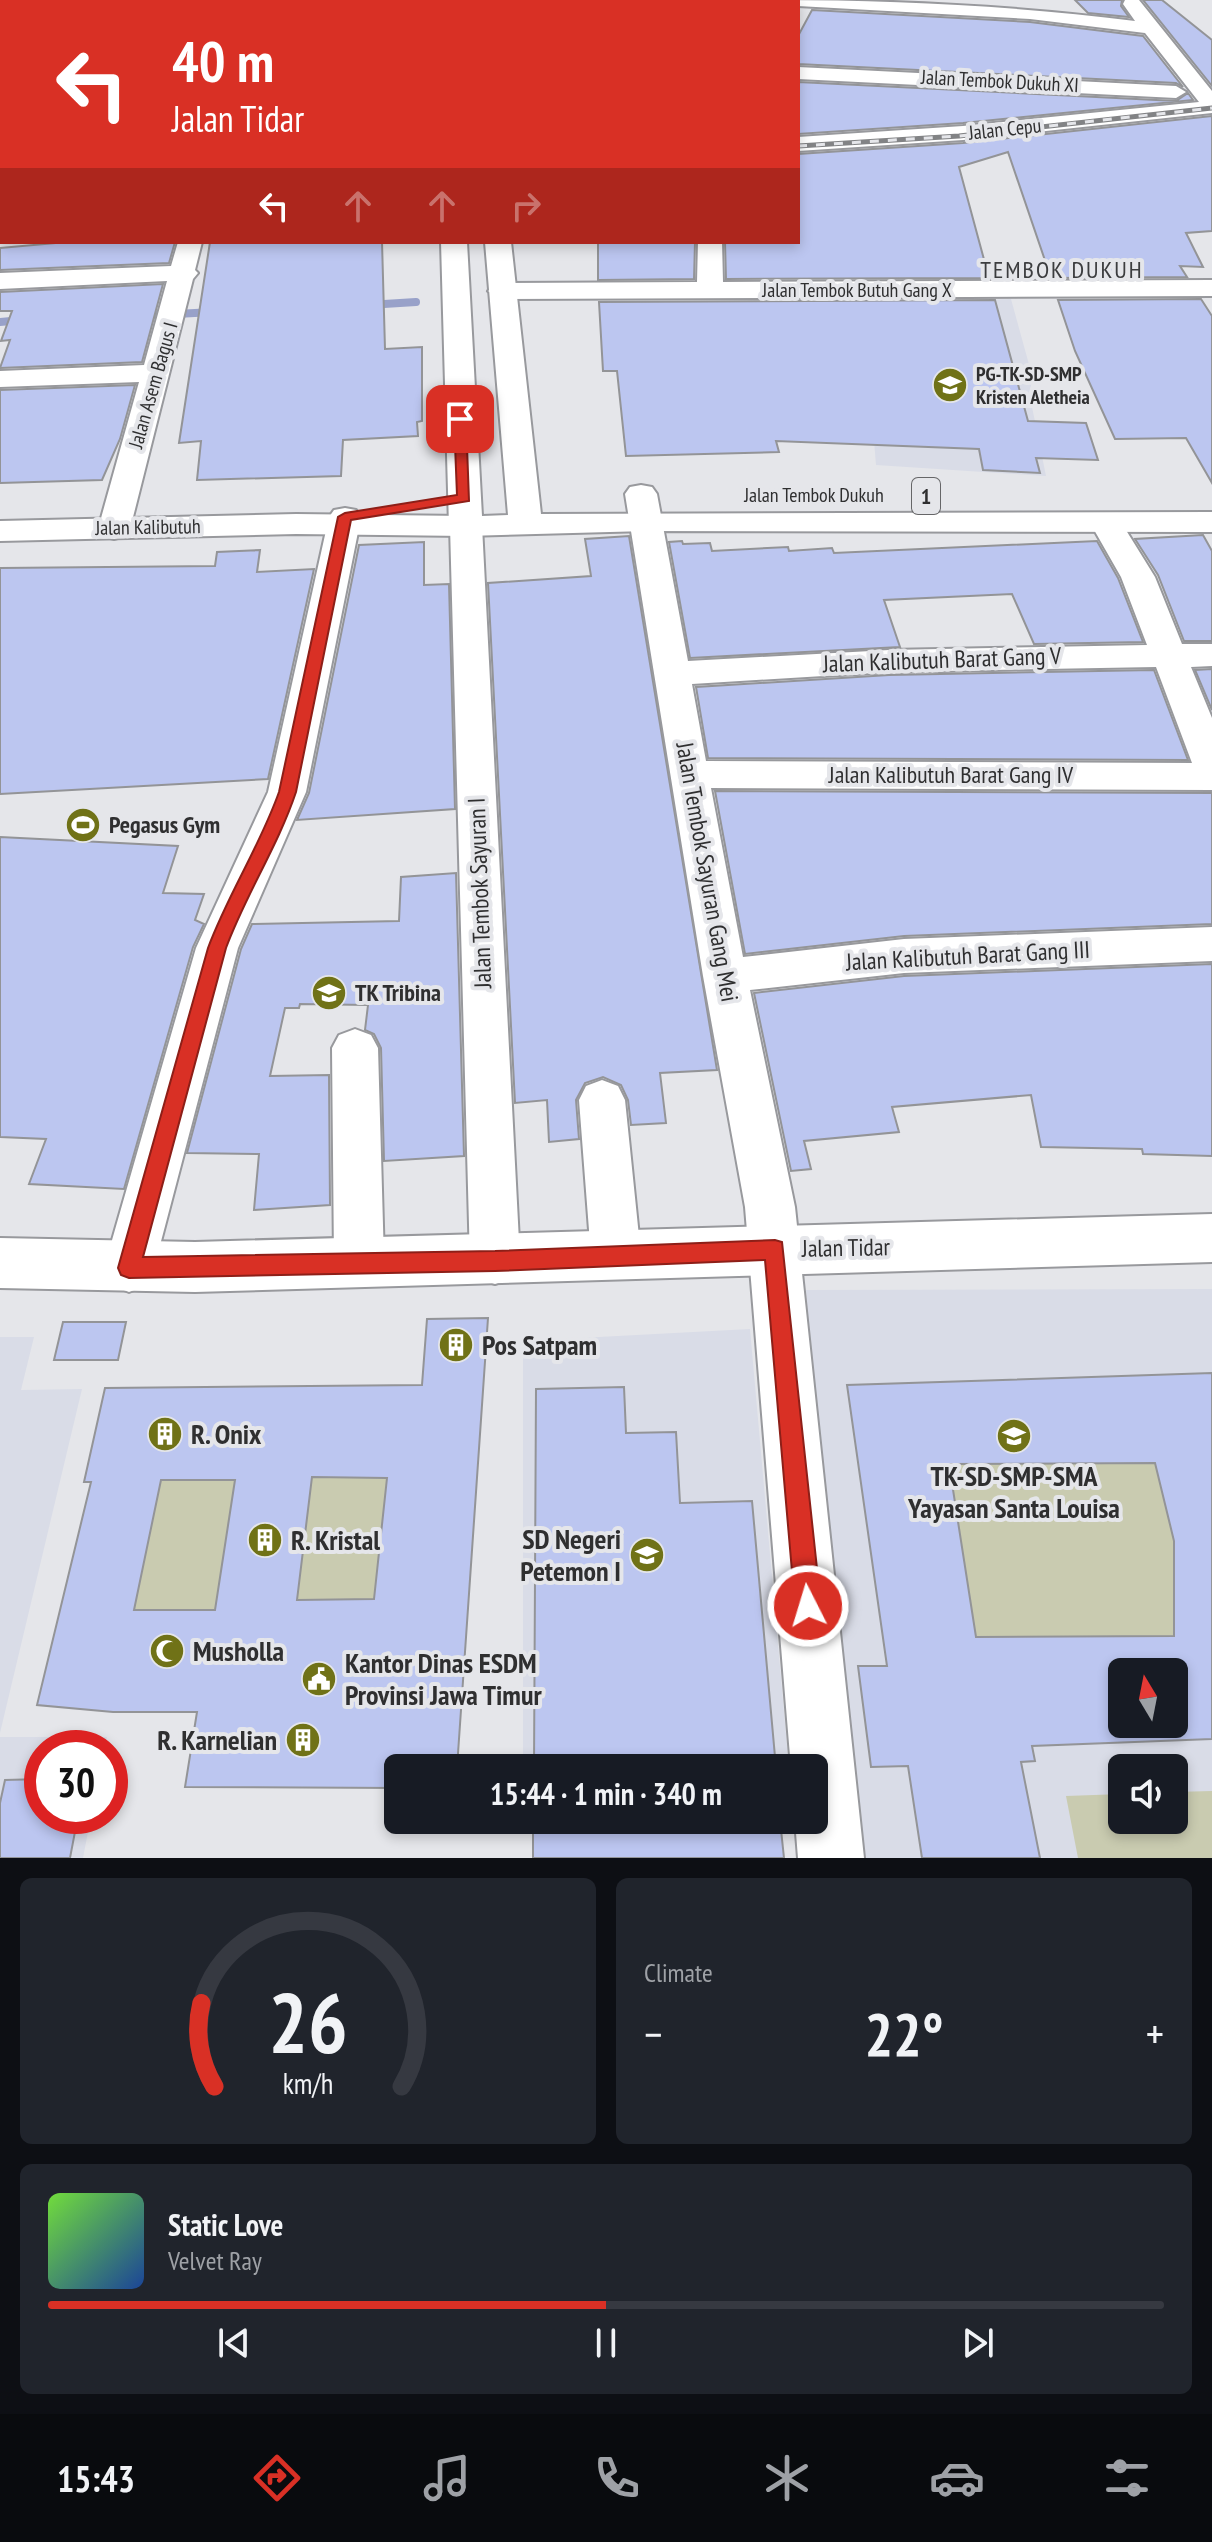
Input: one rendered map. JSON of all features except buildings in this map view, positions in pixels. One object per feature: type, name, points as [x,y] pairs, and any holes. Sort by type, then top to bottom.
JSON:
[{"type":"main road","points":[[454,244],[465,512]]},
{"type":"main road","points":[[498,244],[524,509]]},
{"type":"main road","name":"Jalan Tembok Dukuh","points":[[465,512],[1212,497]]},
{"type":"main road","name":"Jalan Tembok Dukuh","points":[[644,507],[1212,522]]},
{"type":"main road","name":"Jalan Kalibutuh","points":[[0,531],[296,524],[465,512]]},
{"type":"main road","name":"Jalan Tidar","points":[[0,1263],[129,1268],[359,1261],[495,1261],[1212,1238]]},
{"type":"street","points":[[1128,0],[1208,102]]},
{"type":"street","points":[[800,1],[1030,13],[1148,28]]},
{"type":"street","name":"Jalan Tembok Dukuh XI","points":[[800,73],[1050,83],[1208,102]]},
{"type":"street","name":"Jalan Cepu","points":[[800,144],[978,132],[1208,102]]},
{"type":"street","points":[[800,159],[1154,130],[1212,129]]},
{"type":"street","name":"Jalan Asem Bagus I","points":[[114,529],[154,373],[185,273],[190,244]]},
{"type":"street","points":[[710,244],[710,290]]},
{"type":"street","points":[[0,281],[185,273]]},
{"type":"street","name":"Jalan Tembok Butuh Gang X","points":[[501,291],[1212,288]]},
{"type":"street","points":[[0,379],[154,373]]},
{"type":"street","name":"Jalan Tembok Sayuran Gang Mei","points":[[644,507],[725,976],[770,1207],[831,1858]]},
{"type":"street","name":"Jalan Tembok Sayuran I","points":[[465,512],[495,1261]]},
{"type":"street","points":[[1105,521],[1138,577],[1212,765]]},
{"type":"street","points":[[129,1268],[217,948],[235,900],[279,815],[287,792],[344,522]]},
{"type":"street","name":"Jalan Kalibutuh Barat Gang V","points":[[673,673],[889,661],[1212,655]]},
{"type":"street","name":"Jalan Kalibutuh Barat Gang IV","points":[[690,774],[1212,777]]},
{"type":"street","name":"Jalan Kalibutuh Barat Gang III","points":[[725,976],[904,956],[1212,944]]},
{"type":"street","points":[[355,1048],[359,1261]]},
{"type":"street","points":[[602,1100],[616,1256]]},
{"type":"shaded area","name":"PG-TK-SD-SMP Kristen Aletheia","points":[[1011,299],[1033,379],[1029,392],[1046,476],[876,465],[863,305]]},
{"type":"shaded area","name":"TK-SD-SMP-SMA Yayasan Santa Louisa","points":[[1212,1289],[1212,1858],[856,1858],[825,1582],[806,1290]]},
{"type":"shaded area","name":"SD Negeri Petemon I","points":[[750,1329],[788,1754],[523,1754],[523,1341]]},
{"type":"shaded area","points":[[0,1337],[34,1337],[21,1390],[82,1389],[0,1733]]},
{"type":"shaded area","points":[[0,1737],[24,1737],[24,1834],[88,1834],[83,1858],[0,1858]]},
{"type":"green space","points":[[1155,1463],[1197,1636],[976,1637],[949,1464]]},
{"type":"green space","points":[[312,1478],[387,1478],[374,1599],[297,1600]]},
{"type":"green space","points":[[235,1479],[215,1610],[134,1610],[161,1480]]},
{"type":"green space","points":[[1212,1791],[1212,1858],[1078,1858],[1066,1796],[1108,1794],[1108,1834],[1188,1834],[1188,1792]]},
{"type":"waterway","points":[[368,305],[416,302]]},
{"type":"waterway","points":[[140,316],[213,312]]},
{"type":"waterway","points":[[0,322],[22,320]]},
{"type":"railway","points":[[800,146],[959,136],[1212,108]]},
{"type":"place","name":"PG-TK-SD-SMP Kristen Aletheia","points":[[950,385]]},
{"type":"place","name":"Pegasus Gym","points":[[83,825]]},
{"type":"place","name":"TK Tribina","points":[[329,993]]},
{"type":"place","name":"Pos Satpam","points":[[456,1345]]},
{"type":"place","name":"R. Onix","points":[[165,1434]]},
{"type":"place","name":"TK-SD-SMP-SMA Yayasan Santa Louisa","points":[[1014,1436]]},
{"type":"place","name":"R. Kristal","points":[[265,1540]]},
{"type":"place","name":"SD Negeri Petemon I","points":[[647,1555]]},
{"type":"place","name":"Musholla","points":[[167,1651]]},
{"type":"place","name":"Kantor Dinas ESDM Provinsi Jawa Timur","points":[[319,1679]]},
{"type":"place","name":"R. Karnelian","points":[[303,1740]]},
{"type":"district","name":"TEMBOK DUKUH","points":[[1062,270]]},
{"type":"route","points":[[460,419],[464,498],[345,517],[287,792],[279,815],[235,900],[217,948],[129,1268],[359,1261],[495,1261],[775,1250],[808,1606]]}]
